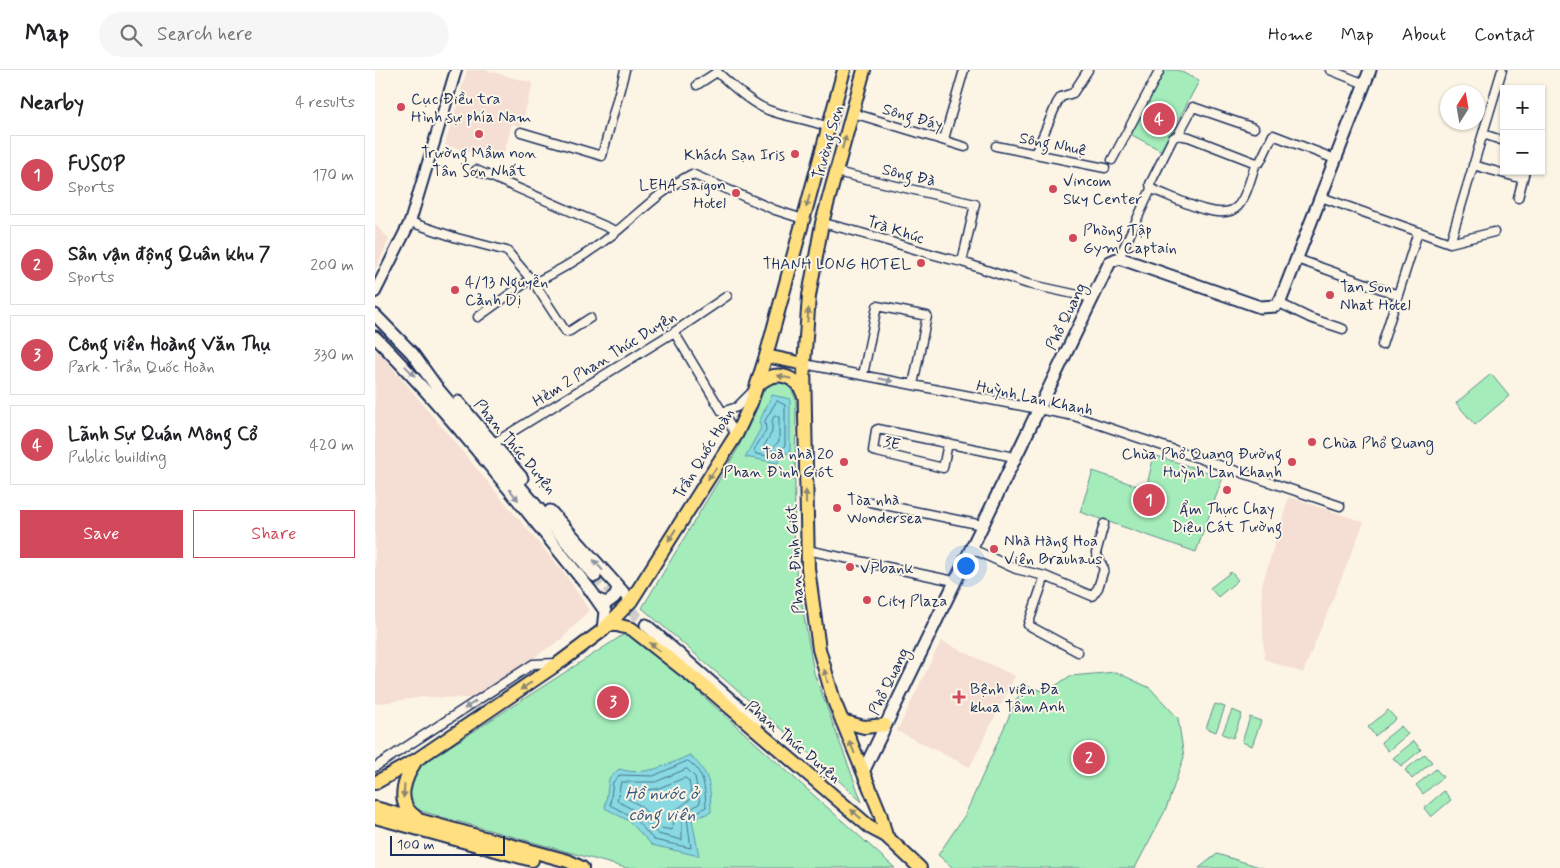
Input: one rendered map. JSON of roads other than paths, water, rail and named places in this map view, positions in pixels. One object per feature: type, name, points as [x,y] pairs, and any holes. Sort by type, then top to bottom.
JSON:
[{"type":"main road","name":"Trường Sơn","points":[[803,219],[845,70]]},
{"type":"main road","name":"Trường Sơn","points":[[822,223],[864,70]]},
{"type":"main road","points":[[1119,258],[1260,307],[1272,307],[1279,303],[1370,70]]},
{"type":"main road","name":"Trần Quốc Hoàn","points":[[375,783],[416,760],[559,663],[605,627],[631,601],[735,435],[758,385],[803,219]]},
{"type":"main road","name":"Phan Đình Giót","points":[[822,223],[811,287],[804,364],[807,550],[812,607],[819,649],[827,680],[842,722],[880,813],[886,836]]},
{"type":"main road","name":"Phổ Quang","points":[[863,772],[1092,298],[1110,262],[1119,258]]},
{"type":"main road","name":"Phan Thúc Duyện","points":[[375,314],[412,352],[426,372],[441,382],[494,443],[531,491],[631,601]]},
{"type":"main road","name":"Phan Thúc Duyện","points":[[375,337],[413,374],[470,441],[598,600],[605,611],[605,627],[624,626],[632,629],[712,692],[871,828],[886,836]]},
{"type":"main road","points":[[766,356],[804,364]]},
{"type":"main road","points":[[426,372],[595,576]]},
{"type":"main road","points":[[758,385],[770,376],[784,375],[796,382],[804,396]]},
{"type":"main road","points":[[598,600],[606,603],[614,598],[618,590],[617,586]]},
{"type":"main road","points":[[646,625],[783,746],[827,790]]},
{"type":"main road","points":[[842,722],[864,727],[885,725]]},
{"type":"main road","points":[[416,760],[407,776],[403,794],[407,810],[417,818]]},
{"type":"main road","points":[[375,808],[568,861],[582,868]]},
{"type":"main road","points":[[375,817],[559,867]]},
{"type":"main road","points":[[375,825],[532,868]]},
{"type":"main road","points":[[886,836],[920,868]]},
{"type":"street","points":[[375,292],[410,222],[456,70]]},
{"type":"street","points":[[521,132],[602,156],[625,70]]},
{"type":"street","points":[[945,139],[964,70]]},
{"type":"street","points":[[1035,154],[1057,103],[1061,97],[1073,94],[1088,70]]},
{"type":"street","points":[[1112,160],[1160,70]]},
{"type":"street","points":[[1330,70],[1365,84]]},
{"type":"street","points":[[1450,243],[1502,70]]},
{"type":"street","points":[[697,84],[717,72],[738,90],[767,109],[811,120],[828,127]]},
{"type":"street","points":[[1119,258],[1151,189],[1150,184],[1173,138],[1178,135],[1193,107],[1255,128]]},
{"type":"street","name":"Sông Đáy","points":[[853,113],[945,139],[965,147]]},
{"type":"street","points":[[1483,134],[1500,140]]},
{"type":"street","points":[[1178,135],[1189,137],[1257,163]]},
{"type":"street","points":[[1151,189],[1208,211],[1222,214],[1240,205],[1257,163],[1260,162],[1273,135],[1335,159]]},
{"type":"street","name":"Sông Nhuệ","points":[[996,146],[1105,168]]},
{"type":"street","points":[[1473,165],[1500,170]]},
{"type":"street","points":[[476,170],[616,231]]},
{"type":"street","name":"Sông Đà","points":[[836,172],[975,204],[962,262]]},
{"type":"street","points":[[478,317],[533,281],[574,261],[616,231],[649,202],[692,174],[775,210],[803,219]]},
{"type":"street","points":[[1518,198],[1524,175]]},
{"type":"street","points":[[1321,197],[1450,243],[1494,232]]},
{"type":"street","points":[[410,222],[457,238],[507,251],[533,281],[566,332],[590,318]]},
{"type":"street","name":"Trà Khúc","points":[[822,223],[861,232],[1028,284],[1092,298]]},
{"type":"street","points":[[1382,345],[1418,232]]},
{"type":"street","points":[[1297,259],[1398,295]]},
{"type":"street","name":"Hẻm 2 Phan Thúc Duyện","points":[[494,443],[674,332],[727,296]]},
{"type":"street","points":[[1279,303],[1310,318],[1343,329]]},
{"type":"street","points":[[863,375],[877,306],[927,316],[913,385]]},
{"type":"street","points":[[674,332],[735,435]]},
{"type":"street","name":"Huỳnh Lan Khanh","points":[[804,364],[1074,416],[1340,506]]},
{"type":"street","points":[[722,412],[739,406],[758,385]]},
{"type":"street","name":"3E","points":[[948,443],[943,468],[873,451],[876,430],[878,428],[1014,457]]},
{"type":"street","points":[[870,502],[981,525]]},
{"type":"street","points":[[970,548],[1016,569],[1045,576],[1090,597],[1094,595],[1103,569],[1096,553],[1104,524]]},
{"type":"street","points":[[807,550],[954,581]]},
{"type":"street","points":[[1045,576],[1028,625],[1078,652]]},
{"type":"street","points":[[375,767],[533,664],[559,663]]},
{"type":"water","points":[[772,395],[790,399],[790,454],[783,452],[778,463],[745,457],[761,428],[759,422]]},
{"type":"water","name":"Hồ nước ở công viên","points":[[690,755],[706,775],[710,794],[711,812],[692,820],[699,856],[652,845],[629,821],[605,808],[609,779],[619,769],[638,772],[647,771]]},
{"type":"tunnel","points":[[595,576],[646,625]]},
{"type":"place","name":"Cục Điều tra Hình sự phía Nam","points":[[401,107]]},
{"type":"place","name":"Lãnh Sự Quán Mông Cổ","points":[[1159,119]]},
{"type":"place","name":"Trường Mầm non Tân Sơn Nhất","points":[[479,134]]},
{"type":"place","name":"Khách Sạn Iris","points":[[795,154]]},
{"type":"place","name":"Vincom Sky Center","points":[[1053,189]]},
{"type":"place","name":"LEHA Saigon Hotel","points":[[736,193]]},
{"type":"place","name":"Phòng Tập Gym Captain","points":[[1073,238]]},
{"type":"place","name":"THANH LONG HOTEL","points":[[921,263]]},
{"type":"place","name":"4/13 Nguyễn Cảnh Dị","points":[[455,290]]},
{"type":"place","name":"Tan Son Nhat Hotel","points":[[1330,295]]},
{"type":"place","name":"Chùa Phổ Quang","points":[[1312,442]]},
{"type":"place","name":"Toà nhà 20 Phan Đình Giót","points":[[844,462]]},
{"type":"place","name":"Chùa Phổ Quang Đường Huỳnh Lan Khanh","points":[[1292,462]]},
{"type":"place","name":"Ẩm Thực Chay Diệu Cát Tường","points":[[1227,490]]},
{"type":"place","name":"FUSOP","points":[[1149,500]]},
{"type":"place","name":"Tòa nhà Wondersea","points":[[837,508]]},
{"type":"place","name":"Nhà Hàng Hoa Viên Brauhaus","points":[[994,549]]},
{"type":"place","name":"VPbank","points":[[850,567]]},
{"type":"place","name":"City Plaza","points":[[867,600]]},
{"type":"place","name":"Bệnh viện Đa khoa Tâm Anh","points":[[959,697]]},
{"type":"place","name":"Công viên Hoàng Văn Thụ","points":[[613,702]]},
{"type":"place","name":"Sân vận động Quân khu 7","points":[[1089,758]]}]
